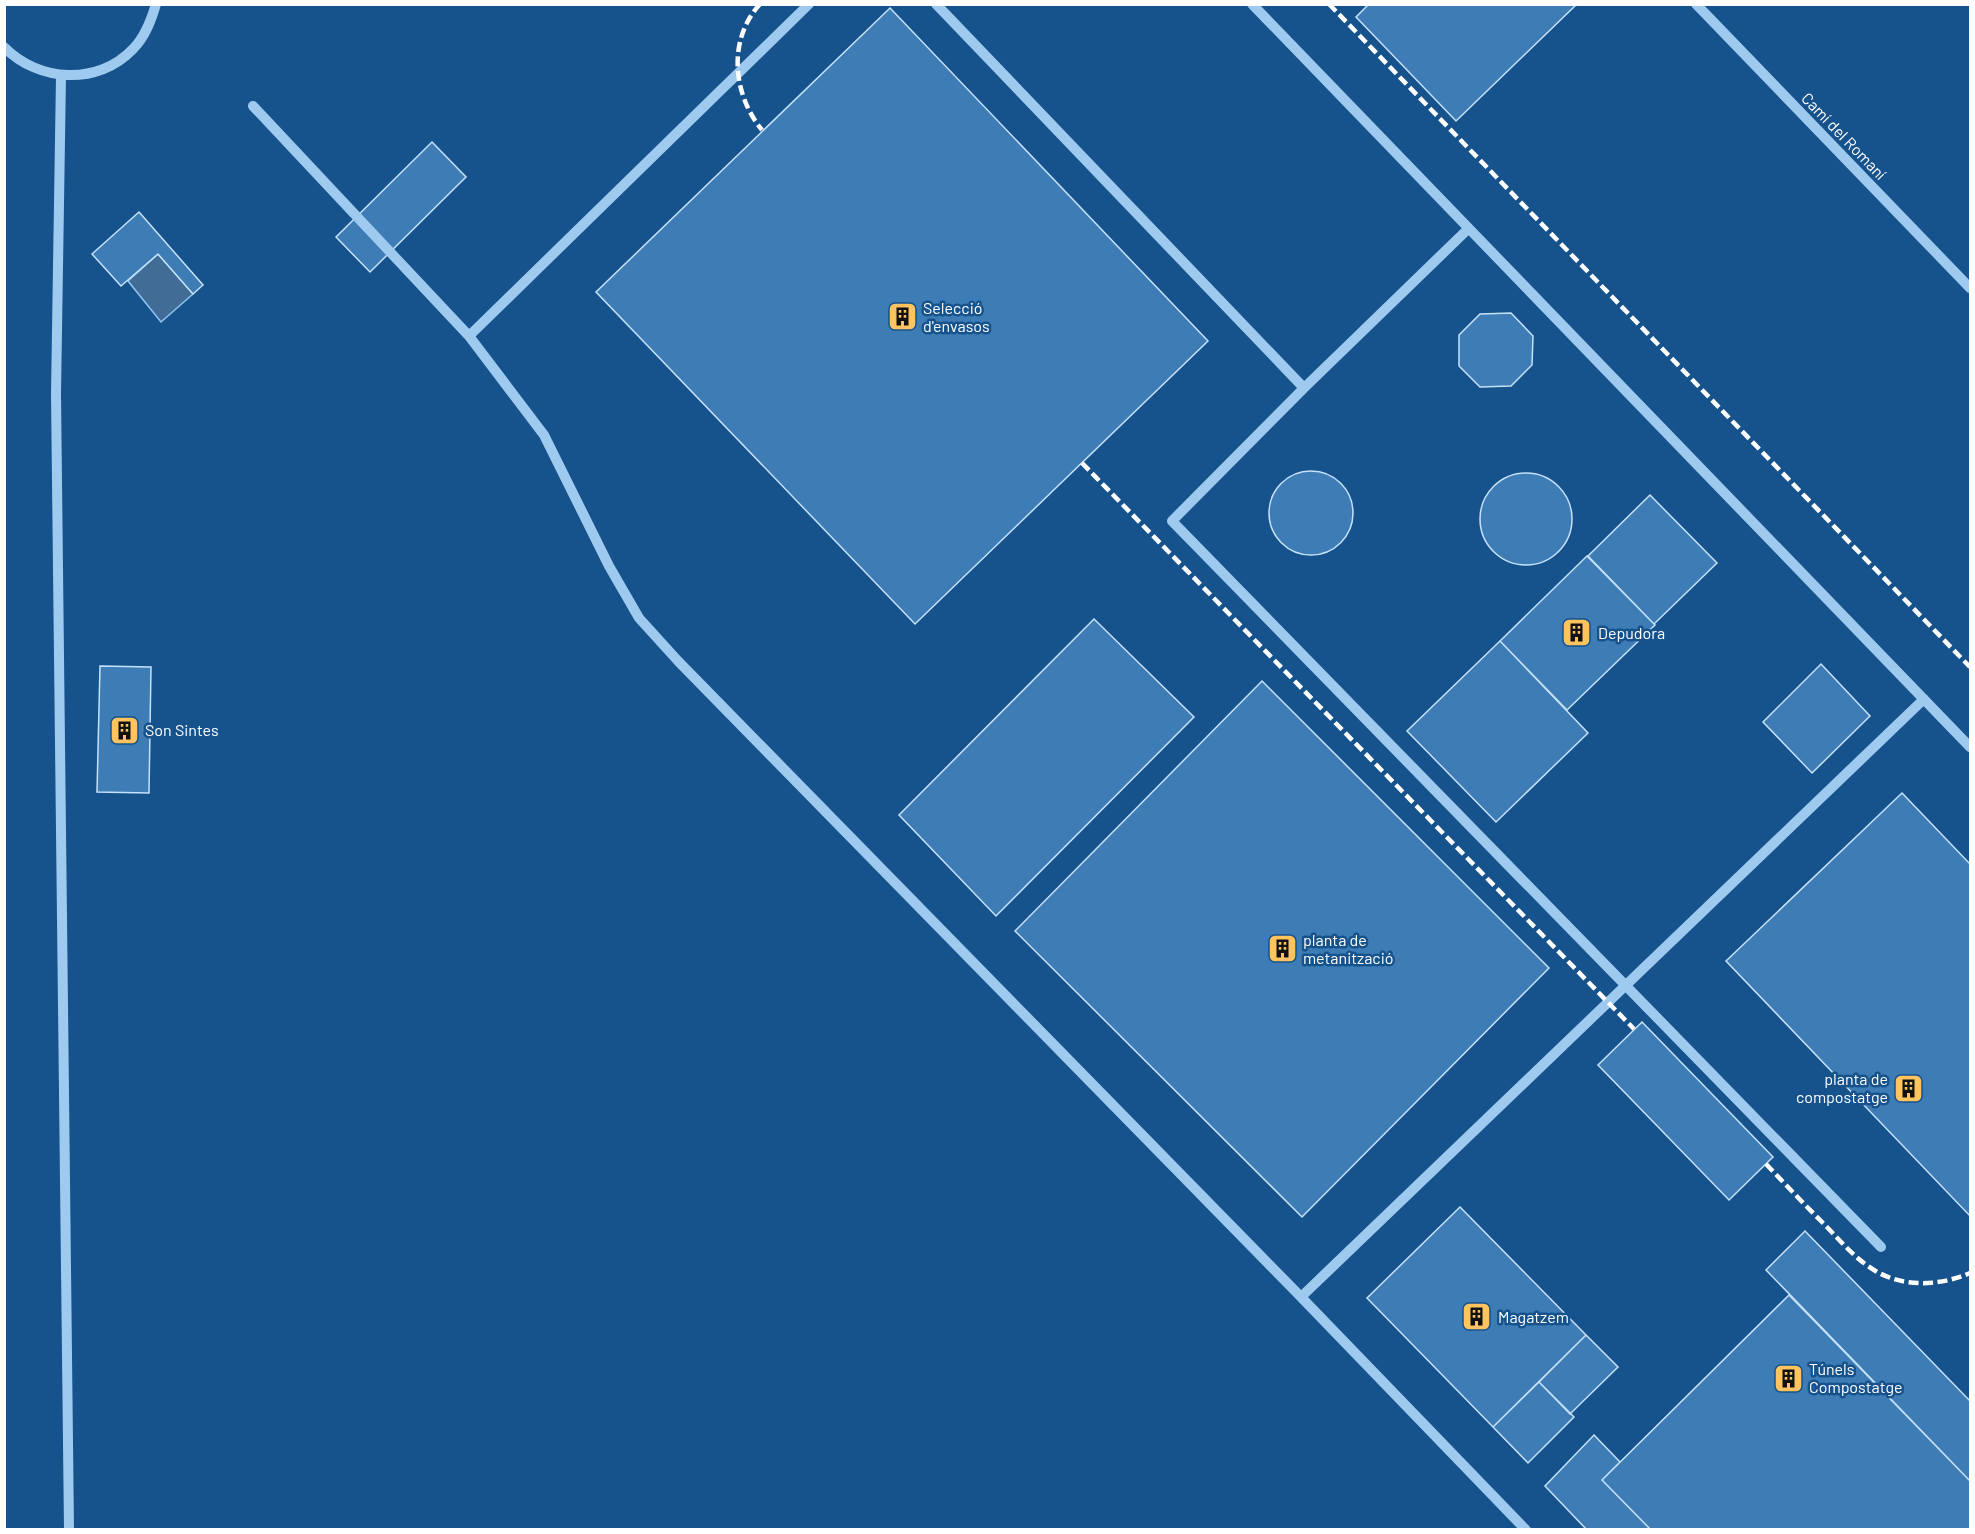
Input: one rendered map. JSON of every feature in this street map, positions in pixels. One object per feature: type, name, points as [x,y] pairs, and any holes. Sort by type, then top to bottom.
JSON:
[{"type":"street","points":[[4,47],[31,67],[61,76],[86,74],[110,66],[133,50],[150,26],[156,4]]},
{"type":"street","points":[[469,336],[809,4]]},
{"type":"street","points":[[936,4],[1304,388]]},
{"type":"street","points":[[1252,4],[1971,747]]},
{"type":"street","name":"Camí del Romaní","points":[[1696,4],[1971,288]]},
{"type":"street","points":[[61,76],[56,394],[69,1530]]},
{"type":"street","points":[[253,106],[469,336],[544,435],[609,566],[639,618],[678,661],[1526,1530]]},
{"type":"street","points":[[1468,229],[1304,388],[1172,521],[1881,1246]]},
{"type":"street","points":[[1301,1297],[1924,699]]},
{"type":"water","points":[[158,254],[193,294],[161,322],[128,281]]},
{"type":"building","points":[[1369,4],[1577,4],[1456,121],[1356,17]]},
{"type":"building","name":"Selecció d'envasos","points":[[890,8],[1208,341],[915,624],[596,292]]},
{"type":"building","points":[[432,142],[466,177],[370,272],[336,237]]},
{"type":"building","points":[[139,212],[203,285],[193,294],[158,254],[121,286],[92,254]]},
{"type":"building","points":[[1511,313],[1533,336],[1532,365],[1511,386],[1480,387],[1459,366],[1459,335],[1480,314]]},
{"type":"building","points":[[1311,471],[1334,478],[1346,490],[1353,513],[1346,536],[1334,548],[1311,555],[1288,548],[1276,536],[1269,513],[1276,490],[1288,478]]},
{"type":"building","points":[[1526,473],[1544,477],[1558,487],[1568,501],[1572,519],[1568,537],[1558,551],[1544,561],[1526,565],[1508,561],[1494,551],[1484,537],[1480,519],[1484,501],[1494,487],[1508,477]]},
{"type":"building","points":[[1650,495],[1717,563],[1654,624],[1588,556]]},
{"type":"building","name":"Depudora","points":[[1587,556],[1655,625],[1567,710],[1500,641]]},
{"type":"building","points":[[1094,619],[1194,717],[996,916],[899,815]]},
{"type":"building","points":[[1500,641],[1588,733],[1496,822],[1407,731]]},
{"type":"building","points":[[1821,664],[1870,716],[1812,773],[1763,722]]},
{"type":"building","name":"Son Sintes","points":[[100,666],[151,667],[149,793],[97,792]]},
{"type":"building","name":"planta de metanització","points":[[1262,681],[1549,968],[1302,1217],[1015,931]]},
{"type":"building","name":"planta de compostatge","points":[[1902,793],[1970,864],[1970,1216],[1726,961]]},
{"type":"building","points":[[1642,1022],[1773,1157],[1729,1200],[1598,1065]]},
{"type":"building","name":"Magatzem","points":[[1460,1207],[1586,1335],[1493,1427],[1367,1298]]},
{"type":"building","points":[[1805,1231],[1970,1401],[1970,1481],[1766,1270]]},
{"type":"building","name":"Túnels Compostatge","points":[[1789,1295],[1970,1481],[1970,1530],[1651,1530],[1602,1480]]},
{"type":"building","points":[[1586,1335],[1618,1367],[1570,1414],[1539,1382]]},
{"type":"building","points":[[1539,1382],[1574,1417],[1528,1463],[1493,1427]]},
{"type":"building","points":[[1594,1435],[1620,1462],[1602,1480],[1651,1530],[1587,1530],[1545,1486]]},
{"type":"railway","points":[[760,4],[749,18],[742,34],[738,50],[738,67],[745,101],[762,130]]},
{"type":"railway","points":[[1329,4],[1970,667]]},
{"type":"railway","points":[[1082,463],[1634,1029]]},
{"type":"railway","points":[[1766,1164],[1847,1248],[1860,1260],[1885,1276],[1909,1282],[1934,1283],[1970,1273]]},
{"type":"place","name":"Selecció d'envasos","points":[[902,317]]},
{"type":"place","name":"Depudora","points":[[1577,633]]},
{"type":"place","name":"Son Sintes","points":[[124,730]]},
{"type":"place","name":"planta de metanització","points":[[1282,949]]},
{"type":"place","name":"planta de compostatge","points":[[1909,1088]]},
{"type":"place","name":"Magatzem","points":[[1477,1317]]},
{"type":"place","name":"Túnels Compostatge","points":[[1788,1378]]}]
